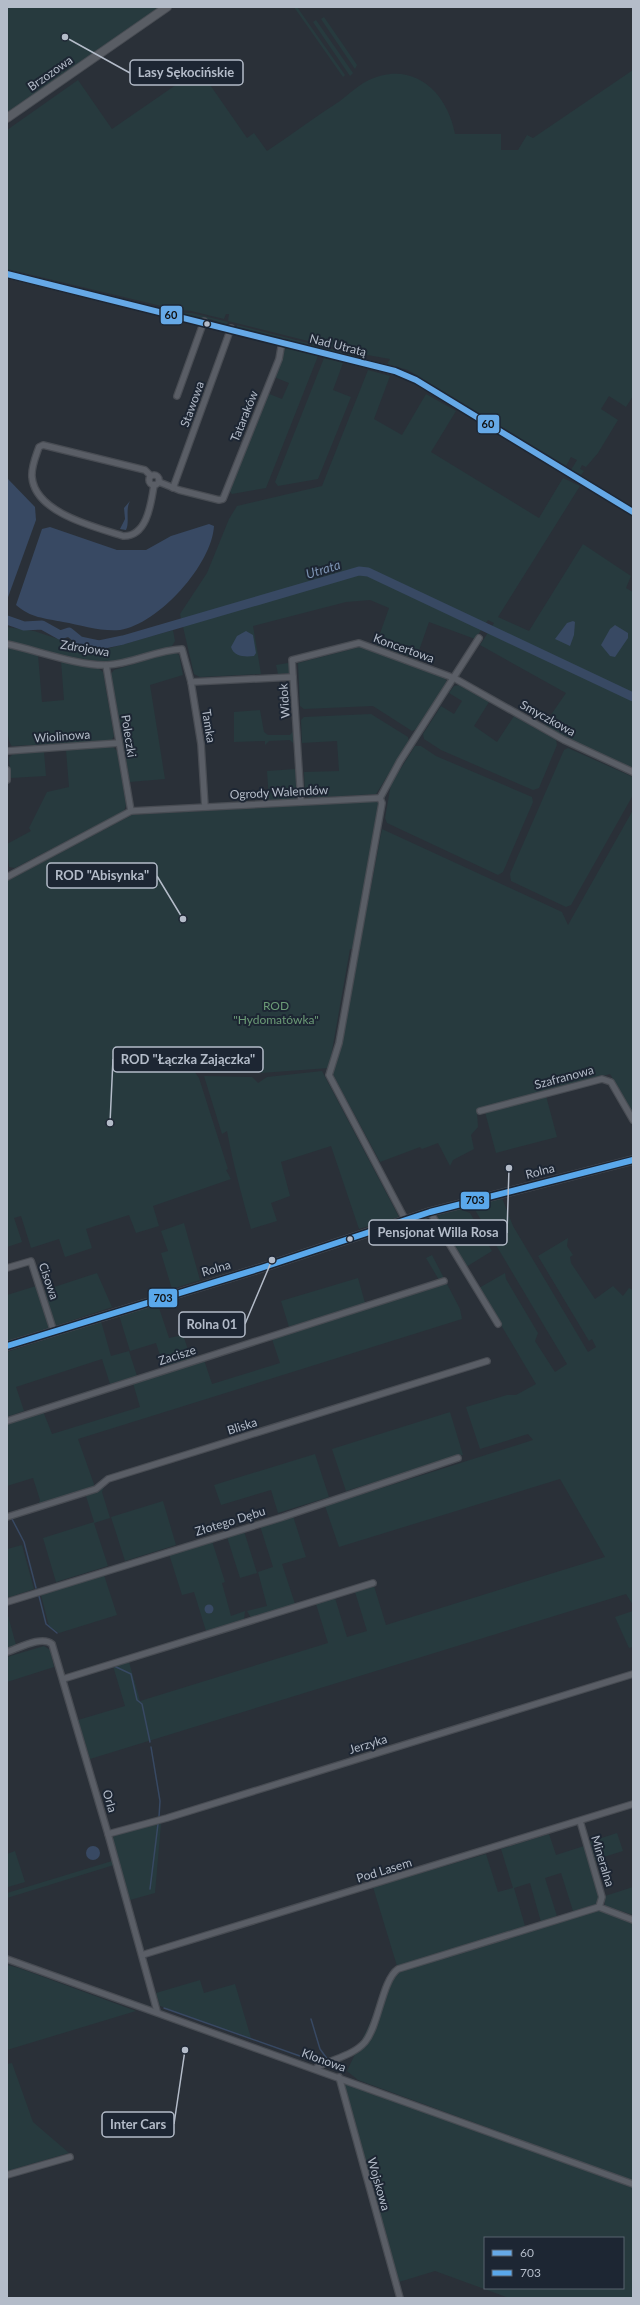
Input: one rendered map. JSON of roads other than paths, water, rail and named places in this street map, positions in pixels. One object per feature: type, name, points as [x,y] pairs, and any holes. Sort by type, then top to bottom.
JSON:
[{"type":"street","name":"Brzozowa","points":[[7,118],[167,7]]},
{"type":"street","name":"Nad Utratą","points":[[7,274],[204,321],[391,369],[407,375],[633,512]]},
{"type":"street","points":[[177,396],[204,321]]},
{"type":"street","name":"Stawowa","points":[[173,488],[231,328]]},
{"type":"street","name":"Tataraków","points":[[173,488],[219,500],[225,497],[278,359],[282,342]]},
{"type":"street","points":[[43,445],[145,470],[151,476],[156,475],[156,484],[144,524],[138,532],[130,536],[123,536],[61,513],[49,505],[35,488],[32,478],[38,447],[43,445]]},
{"type":"street","points":[[156,484],[173,488]]},
{"type":"street","points":[[405,1219],[329,1075],[339,1043],[382,803],[380,798],[400,761],[479,638]]},
{"type":"street","name":"Koncertowa","points":[[293,677],[292,660],[359,643],[454,678]]},
{"type":"street","name":"Zdrojowa","points":[[7,644],[76,661],[106,666],[171,650],[182,649]]},
{"type":"street","name":"Tamka","points":[[182,649],[191,682],[202,744],[205,807]]},
{"type":"street","name":"Poleczki","points":[[106,666],[131,811]]},
{"type":"street","name":"Widok","points":[[191,682],[293,677],[301,801]]},
{"type":"street","name":"Smyczkowa","points":[[454,678],[564,740],[633,772]]},
{"type":"street","name":"Wiolinowa","points":[[7,751],[119,743]]},
{"type":"street","points":[[7,770],[7,780]]},
{"type":"street","name":"Ogrody Walendów","points":[[8,874],[131,811],[380,798]]},
{"type":"street","name":"Szafranowa","points":[[480,1111],[602,1079],[612,1082],[633,1120]]},
{"type":"street","name":"Rolna","points":[[7,1346],[261,1268],[405,1219],[633,1160]]},
{"type":"street","points":[[430,1212],[498,1324]]},
{"type":"street","name":"Cisowa","points":[[7,1268],[31,1261],[54,1332]]},
{"type":"street","name":"Zacisze","points":[[7,1421],[444,1281]]},
{"type":"street","name":"Bliska","points":[[7,1517],[96,1489],[108,1479],[487,1361]]},
{"type":"street","name":"Złotego Dębu","points":[[7,1602],[275,1519],[458,1458]]},
{"type":"street","points":[[63,1679],[373,1583]]},
{"type":"street","name":"Orla","points":[[7,1652],[40,1641],[49,1642],[52,1644],[108,1834],[157,2011]]},
{"type":"street","name":"Jerzyka","points":[[108,1834],[167,1818],[633,1674]]},
{"type":"street","name":"Pod Lasem","points":[[142,1954],[580,1822],[633,1804]]},
{"type":"street","name":"Mineralna","points":[[580,1822],[602,1897],[599,1907]]},
{"type":"street","points":[[316,2068],[364,2044],[373,2029],[389,1981],[398,1970],[599,1907],[633,1920]]},
{"type":"street","name":"Klonowa","points":[[7,1959],[316,2068],[633,2184]]},
{"type":"street","name":"Wojskowa","points":[[339,2077],[400,2298]]},
{"type":"street","points":[[7,2175],[70,2157]]},
{"type":"water","points":[[7,478],[35,507],[36,520],[7,600]]},
{"type":"water","points":[[130,501],[126,530],[120,529],[125,519],[124,508]]},
{"type":"water","points":[[209,524],[214,526],[211,541],[194,574],[181,590],[151,617],[135,625],[120,630],[99,629],[38,617],[27,613],[16,605],[42,529],[50,527],[117,550],[146,550],[171,536]]},
{"type":"water","points":[[573,621],[575,622],[574,635],[570,646],[555,639],[567,623]]},
{"type":"water","points":[[615,625],[628,633],[628,638],[615,657],[610,656],[601,645],[610,629]]},
{"type":"water","points":[[246,631],[253,635],[256,653],[254,656],[237,655],[231,647],[237,636]]},
{"type":"water","points":[[209,1604],[214,1609],[209,1614],[204,1609]]},
{"type":"water","points":[[93,1846],[98,1848],[100,1853],[98,1858],[93,1860],[88,1858],[86,1853],[88,1848]]},
{"type":"waterway","name":"Utrata","points":[[7,620],[24,626],[42,625],[60,635],[69,632],[80,641],[99,645],[123,640],[359,571],[368,572],[633,697]]},
{"type":"waterway","points":[[12,1519],[24,1542],[36,1588]]},
{"type":"waterway","points":[[39,1596],[46,1624],[57,1633]]},
{"type":"waterway","points":[[114,1666],[131,1674],[137,1700],[142,1704],[150,1742]]},
{"type":"waterway","points":[[151,1747],[160,1801],[159,1817]]},
{"type":"waterway","points":[[150,1889],[158,1824]]},
{"type":"waterway","points":[[164,2008],[314,2061],[328,2060],[320,2049],[311,2019]]},
{"type":"place","name":"Lasy Sękocińskie","points":[[65,37]]},
{"type":"place","name":"ROD \"Abisynka\"","points":[[183,919]]},
{"type":"place","name":"ROD \"Łączka Zajączka\"","points":[[110,1123]]},
{"type":"place","name":"Pensjonat Willa Rosa","points":[[509,1168]]},
{"type":"place","name":"Rolna 01","points":[[272,1260]]},
{"type":"place","name":"Inter Cars","points":[[185,2050]]},
{"type":"park label","name":"ROD \"Hydomatówka\"","points":[[276,1012]]}]
